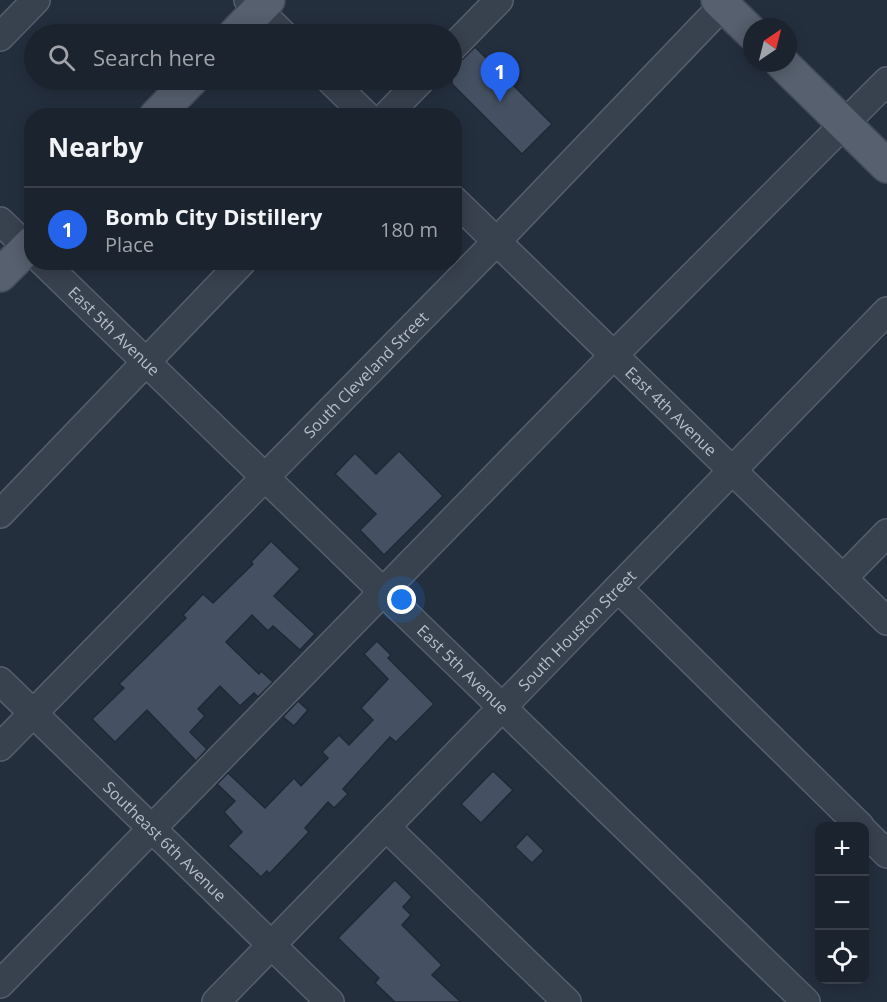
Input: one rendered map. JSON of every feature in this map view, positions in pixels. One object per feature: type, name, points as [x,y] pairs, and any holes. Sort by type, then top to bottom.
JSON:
[{"type":"main road","points":[[723,2],[743,23]]},
{"type":"main road","points":[[242,24],[258,3]]},
{"type":"main road","points":[[791,72],[887,166]]},
{"type":"main road","points":[[164,108],[181,90]]},
{"type":"main road","points":[[0,275],[24,258]]},
{"type":"street","points":[[0,37],[36,0]]},
{"type":"street","points":[[462,38],[498,0]]},
{"type":"street","name":"South Cleveland Street","points":[[0,747],[496,241],[723,2]]},
{"type":"street","points":[[258,3],[275,24]]},
{"type":"street","points":[[0,984],[614,355],[887,81]]},
{"type":"street","points":[[340,90],[359,108]]},
{"type":"street","points":[[394,108],[411,90]]},
{"type":"street","name":"East 4th Avenue","points":[[462,208],[887,621]]},
{"type":"street","name":"East 5th Avenue","points":[[0,221],[24,243]]},
{"type":"street","name":"East 5th Avenue","points":[[52,270],[806,1002]]},
{"type":"street","points":[[0,514],[234,270]]},
{"type":"street","name":"South Houston Street","points":[[216,1002],[887,311]]},
{"type":"street","points":[[843,578],[887,533]]},
{"type":"street","points":[[618,588],[856,822]]},
{"type":"street","name":"Southeast 6th Avenue","points":[[0,681],[330,1002]]},
{"type":"street","points":[[386,827],[567,1002]]},
{"type":"street","points":[[869,836],[887,854]]},
{"type":"building","points":[[475,47],[552,124],[522,154],[458,90],[462,90],[463,59]]},
{"type":"building","points":[[399,451],[443,496],[384,555],[360,530],[376,514],[335,474],[355,453],[376,474]]},
{"type":"building","points":[[271,541],[300,569],[274,596],[315,634],[300,650],[273,626],[268,631],[252,615],[226,642],[259,674],[261,671],[273,682],[258,697],[254,693],[240,706],[220,686],[198,709],[205,716],[190,732],[207,749],[196,761],[147,710],[115,742],[92,719],[124,688],[119,684],[186,618],[183,615],[203,594],[213,603],[253,564],[251,562]]},
{"type":"building","points":[[377,641],[391,655],[388,658],[434,704],[396,742],[390,737],[343,789],[348,794],[334,808],[328,802],[305,828],[309,832],[269,874],[267,871],[261,877],[228,846],[242,832],[224,812],[235,801],[217,784],[228,773],[265,808],[294,778],[301,786],[328,758],[322,752],[339,735],[349,745],[373,720],[361,708],[388,679],[364,654]]},
{"type":"building","points":[[298,701],[308,710],[294,726],[283,717]]},
{"type":"building","points":[[493,771],[513,790],[481,823],[461,804]]},
{"type":"building","points":[[527,834],[544,851],[532,863],[515,847]]},
{"type":"building","points":[[395,880],[412,897],[403,907],[411,915],[402,925],[442,965],[432,975],[461,1002],[395,1002],[375,983],[379,978],[338,938]]},
{"type":"place","name":"Bomb City Distillery","points":[[500,102]]}]
